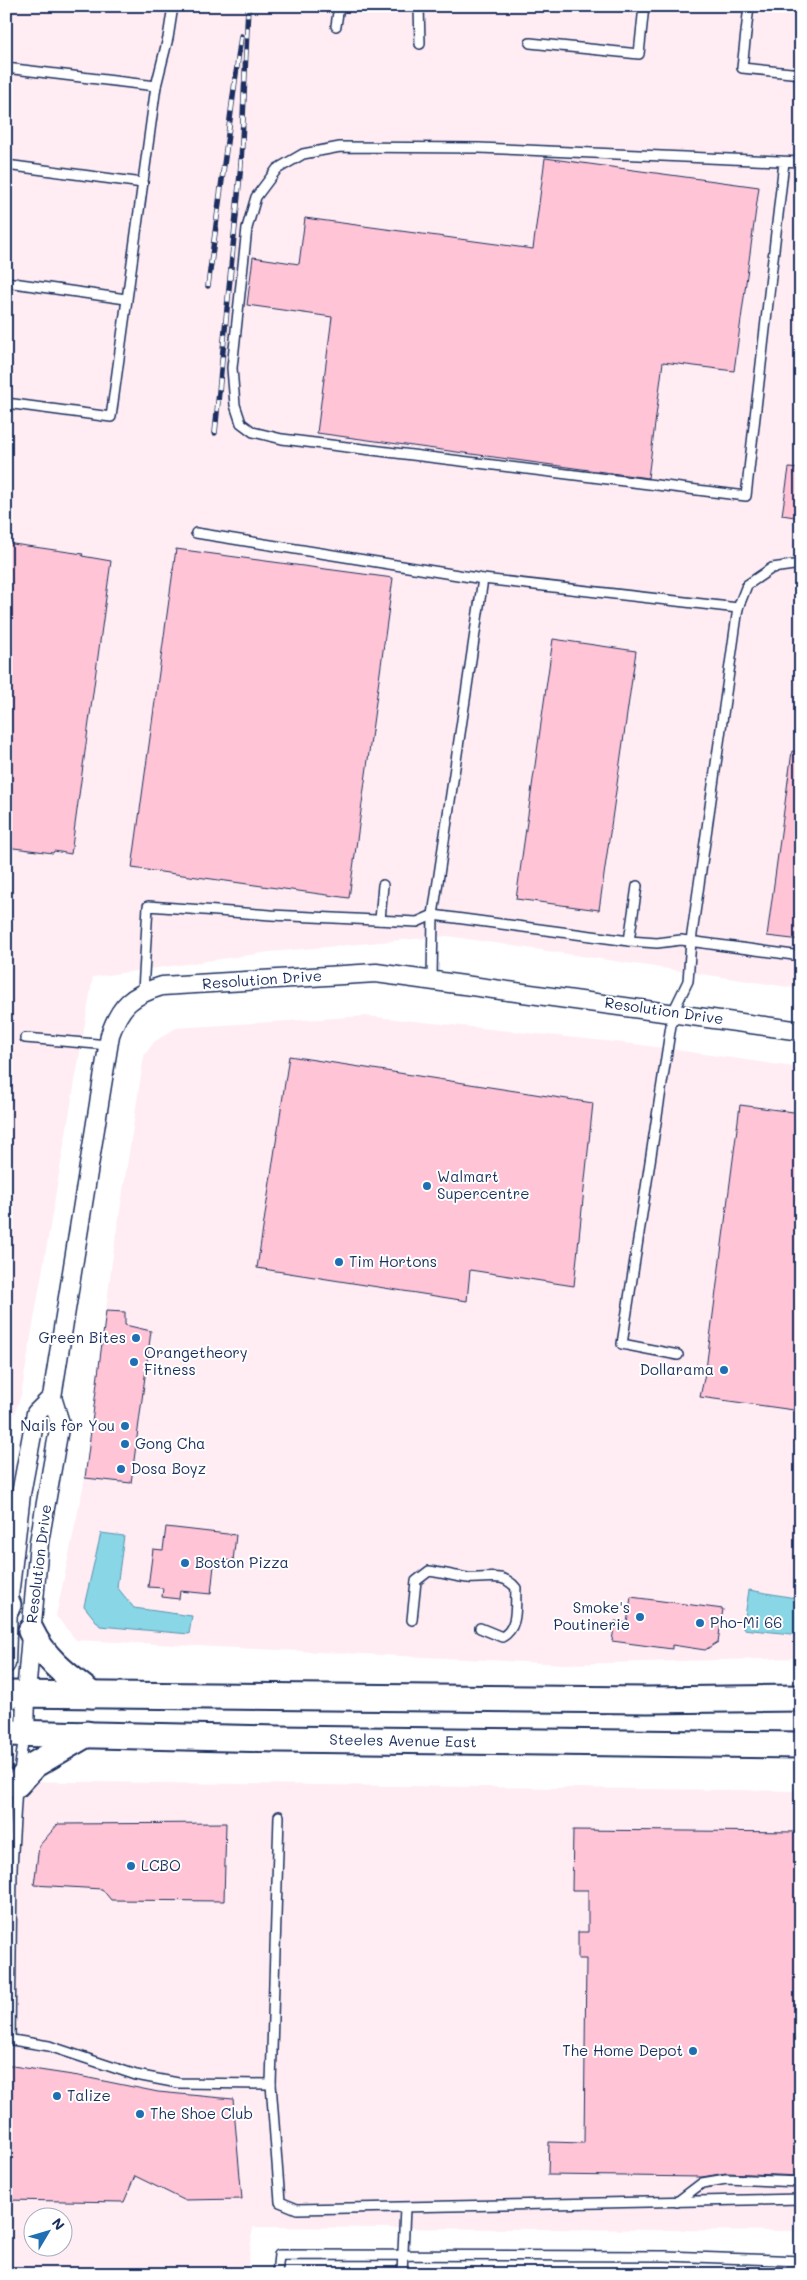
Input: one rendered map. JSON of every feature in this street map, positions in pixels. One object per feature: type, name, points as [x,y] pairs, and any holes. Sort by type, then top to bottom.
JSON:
[{"type":"main road","points":[[31,1631],[38,1648],[64,1673],[92,1695]]},
{"type":"main road","points":[[16,1694],[648,1700],[801,1698]]},
{"type":"main road","name":"Steeles Avenue East","points":[[15,1733],[278,1739],[801,1745]]},
{"type":"main road","points":[[17,1784],[34,1766],[87,1734]]},
{"type":"street","name":"Resolution Drive","points":[[15,1733],[16,1694],[31,1631],[39,1542],[60,1423],[52,1397],[108,1045],[116,1016],[128,1001],[144,991],[162,986],[376,973],[673,1012],[801,1031]]},
{"type":"street","name":"Resolution Drive","points":[[6,1664],[7,1607],[21,1494],[36,1413],[52,1397]]},
{"type":"lane","points":[[6,403],[111,417],[156,86],[168,38],[173,6]]},
{"type":"lane","points":[[336,26],[339,6]]},
{"type":"lane","points":[[419,6],[420,44]]},
{"type":"lane","points":[[530,43],[639,54],[644,6]]},
{"type":"lane","points":[[749,6],[742,68],[801,74]]},
{"type":"lane","points":[[6,68],[156,86]]},
{"type":"lane","points":[[784,162],[746,496],[282,438],[253,432],[241,423],[235,405],[232,368],[247,228],[256,197],[276,169],[303,154],[340,147],[479,148],[801,162]]},
{"type":"lane","points":[[6,165],[143,183]]},
{"type":"lane","points":[[6,282],[126,299]]},
{"type":"lane","points":[[196,533],[483,579],[738,608]]},
{"type":"lane","points":[[678,1356],[622,1344],[673,1012],[688,980],[691,941],[738,608],[747,585],[759,576],[772,568],[801,564]]},
{"type":"lane","points":[[432,980],[433,915],[483,579]]},
{"type":"lane","points":[[380,920],[383,885]]},
{"type":"lane","points":[[629,941],[637,886]]},
{"type":"lane","points":[[144,991],[148,906],[271,915],[417,922],[433,915],[629,941],[657,943],[681,940],[801,956]]},
{"type":"lane","points":[[25,1038],[108,1045]]},
{"type":"lane","points":[[412,1620],[416,1581],[429,1571],[471,1578],[494,1576],[512,1583],[516,1588],[514,1626],[509,1633],[502,1637],[480,1628]]},
{"type":"lane","points":[[15,1733],[17,1784],[12,1868],[8,2039],[49,2046],[136,2075],[178,2083],[271,2084]]},
{"type":"lane","points":[[279,1816],[271,2084],[280,2202],[297,2209],[801,2199]]},
{"type":"lane","points":[[676,2202],[702,2184],[726,2179],[801,2182]]},
{"type":"lane","points":[[402,2274],[405,2208]]},
{"type":"lane","points":[[277,2274],[279,2254],[658,2256],[801,2261]]},
{"type":"shaded area","points":[[6,6],[801,6],[801,989],[447,936],[270,952],[93,977],[21,1395],[6,1442]]},
{"type":"shaded area","points":[[366,1016],[634,1044],[801,1068],[801,1658],[565,1664],[76,1640],[56,1616],[85,1478],[112,1262],[144,1056],[154,1042],[176,1028]]},
{"type":"shaded area","points":[[6,1781],[801,1791],[801,2231],[253,2227],[247,2274],[6,2274]]},
{"type":"water","points":[[101,1533],[124,1536],[117,1587],[134,1608],[192,1616],[189,1634],[100,1626],[84,1606]]},
{"type":"water","points":[[749,1590],[801,1599],[801,1635],[743,1629]]},
{"type":"building","points":[[545,158],[759,187],[734,371],[663,362],[648,478],[317,433],[332,317],[247,305],[253,257],[299,264],[305,218],[533,249]]},
{"type":"building","points":[[789,468],[801,469],[801,518],[782,515]]},
{"type":"building","points":[[6,543],[83,554],[82,556],[111,561],[71,854],[6,847]]},
{"type":"building","points":[[176,549],[393,578],[349,898],[132,868]]},
{"type":"building","points":[[553,639],[636,651],[599,910],[516,899]]},
{"type":"building","points":[[792,751],[801,752],[801,940],[767,936]]},
{"type":"building","name":"Walmart Supercentre","points":[[289,1056],[593,1103],[574,1286],[470,1270],[467,1301],[257,1268]]},
{"type":"building","points":[[740,1105],[801,1113],[801,1411],[700,1397],[706,1369]]},
{"type":"building","points":[[106,1311],[125,1312],[125,1325],[151,1331],[131,1483],[85,1478]]},
{"type":"building","name":"Boston Pizza","points":[[166,1527],[236,1535],[233,1561],[220,1560],[219,1566],[214,1565],[211,1594],[180,1591],[179,1599],[162,1597],[163,1588],[148,1587],[153,1549],[163,1550]]},
{"type":"building","points":[[631,1597],[723,1609],[718,1642],[705,1650],[672,1645],[672,1649],[612,1641],[615,1621],[627,1623]]},
{"type":"building","name":"LCBO","points":[[226,1823],[224,1901],[111,1900],[102,1889],[34,1885],[39,1846],[58,1824]]},
{"type":"building","name":"The Home Depot","points":[[573,1830],[801,1832],[801,2176],[726,2173],[702,2177],[548,2175],[549,2142],[584,2143],[586,1959],[578,1959],[578,1932],[588,1932],[588,1890],[572,1890]]},
{"type":"building","points":[[6,2065],[79,2076],[158,2092],[233,2099],[242,2199],[184,2200],[135,2176],[124,2202],[6,2200]]},
{"type":"railway","points":[[215,433],[241,164],[248,6]]},
{"type":"railway","points":[[208,286],[241,36]]},
{"type":"place","name":"Walmart Supercentre","points":[[427,1186]]},
{"type":"place","name":"Tim Hortons","points":[[339,1262]]},
{"type":"place","name":"Green Bites","points":[[136,1338]]},
{"type":"place","name":"Orangetheory Fitness","points":[[134,1362]]},
{"type":"place","name":"Dollarama","points":[[724,1370]]},
{"type":"place","name":"Nails for You","points":[[125,1426]]},
{"type":"place","name":"Gong Cha","points":[[125,1444]]},
{"type":"place","name":"Dosa Boyz","points":[[121,1469]]},
{"type":"place","name":"Boston Pizza","points":[[185,1563]]},
{"type":"place","name":"Smoke's Poutinerie","points":[[640,1617]]},
{"type":"place","name":"Pho-Mi 66","points":[[700,1623]]},
{"type":"place","name":"LCBO","points":[[131,1866]]},
{"type":"place","name":"The Home Depot","points":[[693,2051]]},
{"type":"place","name":"Talize","points":[[57,2096]]},
{"type":"place","name":"The Shoe Club","points":[[140,2114]]}]
